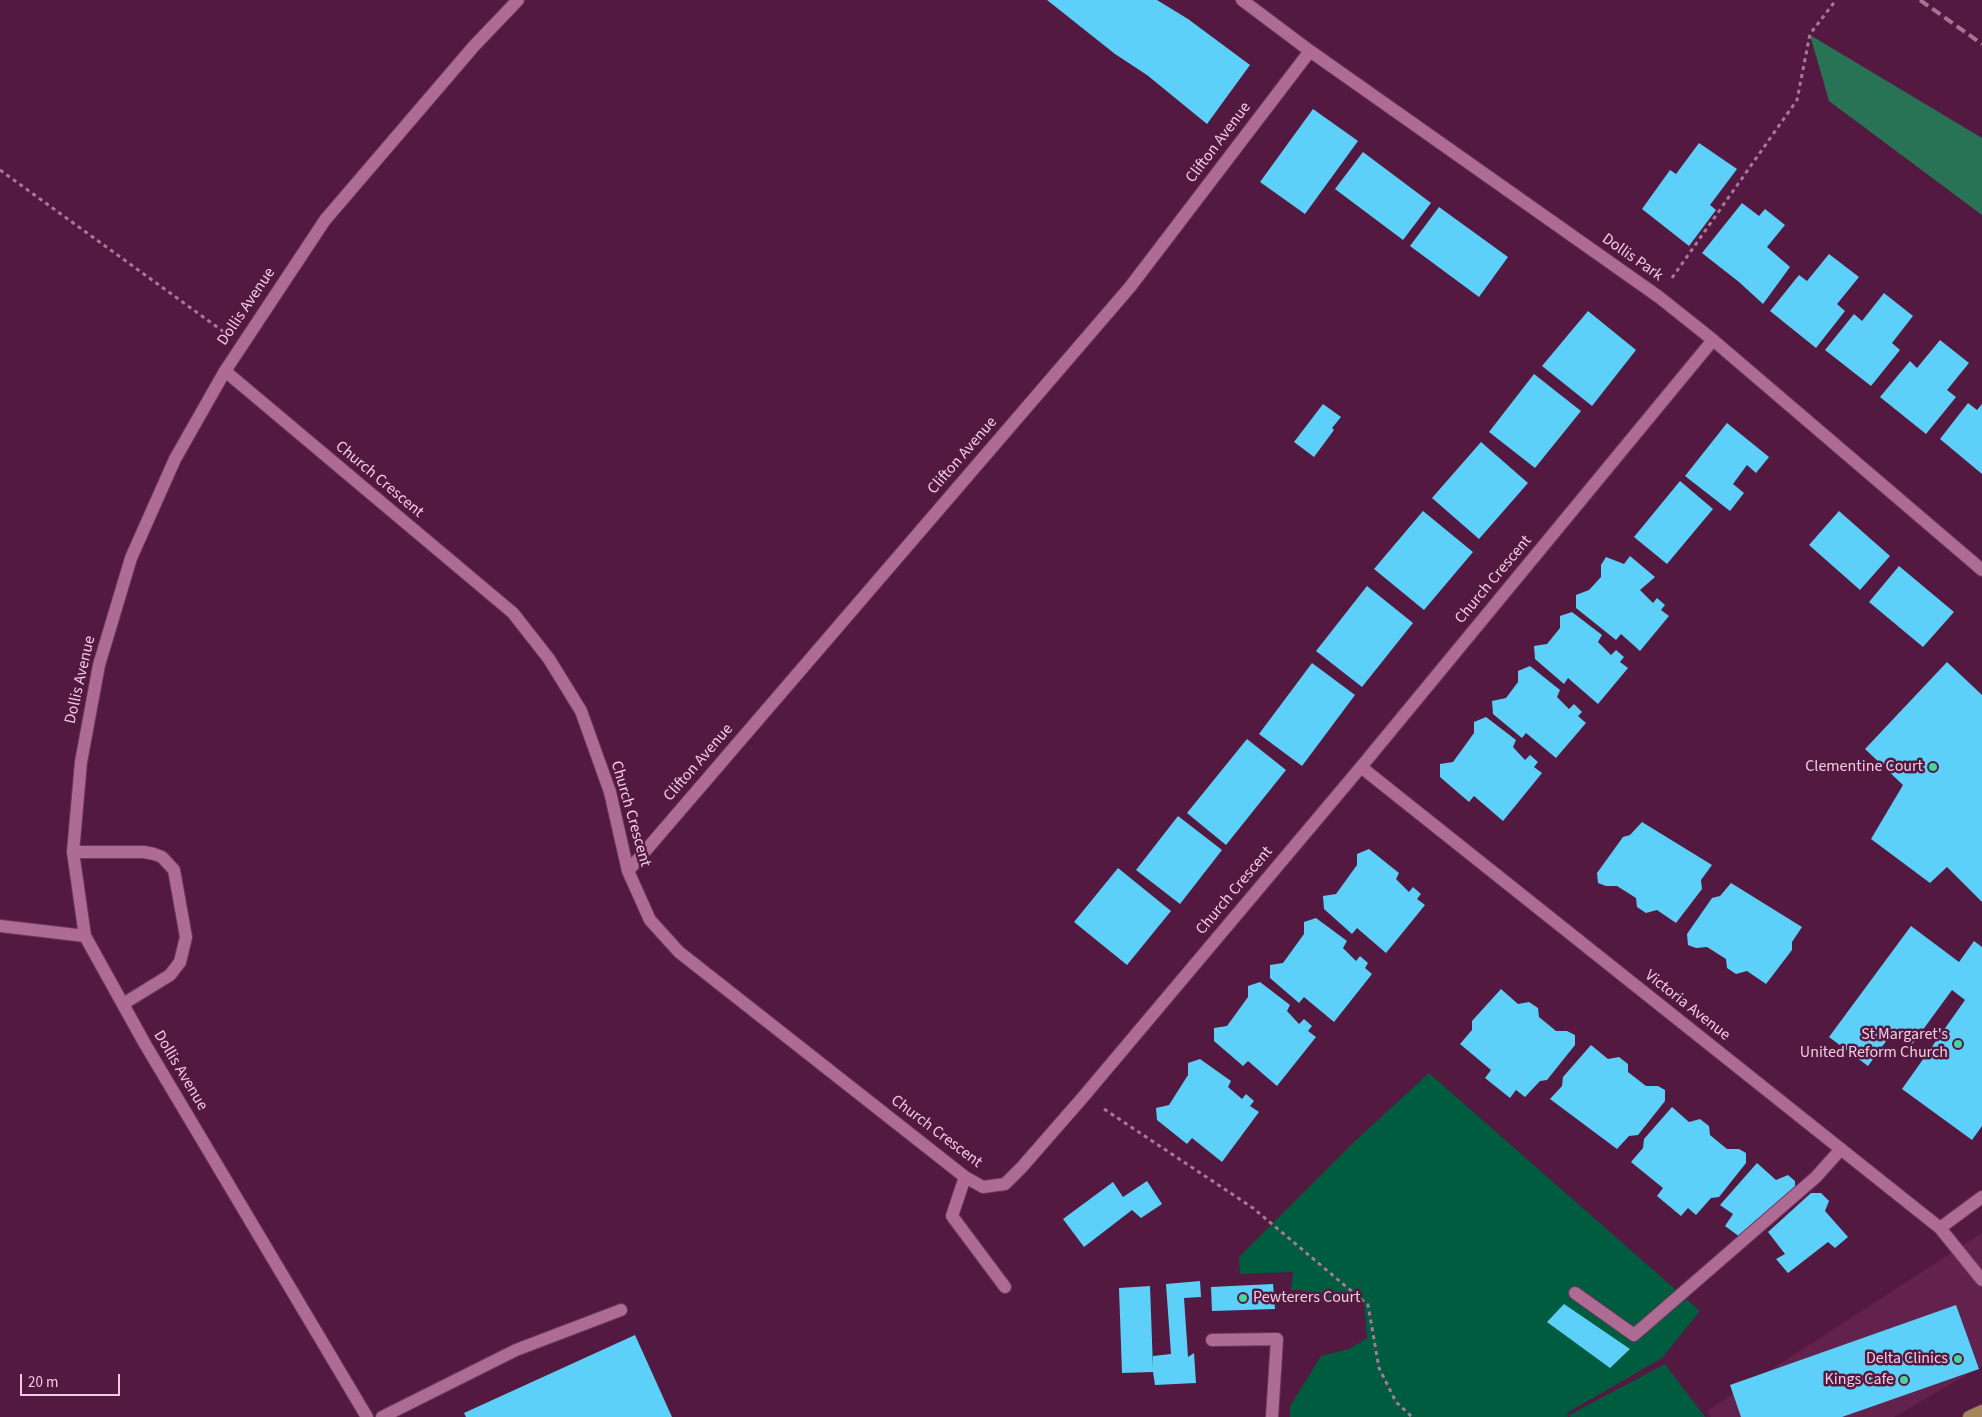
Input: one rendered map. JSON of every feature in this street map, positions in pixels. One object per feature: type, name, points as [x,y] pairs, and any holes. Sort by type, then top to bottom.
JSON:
[{"type":"main road","points":[[1969,1417],[1982,1411]]},
{"type":"street","name":"Dollis Avenue","points":[[367,1417],[122,1004],[85,936],[73,852],[81,762],[99,665],[131,558],[175,459],[224,371],[325,220],[474,46],[518,0]]},
{"type":"street","name":"Dollis Park","points":[[1242,0],[1659,297],[1713,340],[1982,570]]},
{"type":"street","name":"Clifton Avenue","points":[[628,871],[1130,287],[1310,50]]},
{"type":"street","name":"Church Crescent","points":[[224,371],[512,613],[549,658],[581,710],[610,792],[628,871],[650,920],[679,952],[965,1178],[984,1187],[1004,1184],[1022,1168],[1084,1096],[1361,767],[1713,340]]},
{"type":"street","name":"Victoria Avenue","points":[[1361,767],[1940,1228],[1982,1280]]},
{"type":"street","points":[[73,852],[144,852],[162,857],[174,870],[186,937],[180,962],[170,975],[122,1004]]},
{"type":"street","points":[[0,926],[85,936]]},
{"type":"street","points":[[1575,1292],[1634,1335],[1816,1178],[1841,1149]]},
{"type":"street","points":[[965,1178],[952,1216],[1005,1287]]},
{"type":"street","points":[[1940,1228],[1982,1197]]},
{"type":"street","points":[[382,1417],[516,1350],[621,1310]]},
{"type":"street","points":[[1212,1340],[1277,1339],[1272,1417]]},
{"type":"path","points":[[1659,297],[1796,100],[1810,34],[1836,0]]},
{"type":"path","points":[[0,170],[242,345]]},
{"type":"path","points":[[1084,1096],[1253,1208],[1368,1305],[1379,1368],[1396,1402],[1412,1417]]},
{"type":"shaded area","points":[[1982,1233],[1982,1366],[1894,1417],[1711,1417],[1707,1411]]},
{"type":"green space","points":[[1810,35],[1982,138],[1982,215],[1829,101]]},
{"type":"green space","points":[[1429,1073],[1700,1311],[1662,1358],[1567,1413],[1568,1417],[1290,1417],[1290,1406],[1321,1356],[1349,1349],[1367,1338],[1364,1302],[1303,1301],[1303,1290],[1291,1290],[1293,1272],[1240,1274],[1239,1257],[1355,1141]]},
{"type":"green space","points":[[1665,1364],[1705,1417],[1570,1417],[1569,1415]]},
{"type":"building","points":[[1047,0],[1157,0],[1188,19],[1250,65],[1207,124],[1147,75],[1115,54]]},
{"type":"building","points":[[1313,109],[1358,141],[1305,214],[1260,182]]},
{"type":"building","points":[[1699,143],[1737,169],[1710,205],[1716,210],[1689,246],[1642,209],[1670,170],[1676,174]]},
{"type":"building","points":[[1363,152],[1431,203],[1403,240],[1335,189]]},
{"type":"building","points":[[1742,203],[1759,216],[1765,209],[1785,225],[1767,247],[1790,267],[1763,304],[1702,253]]},
{"type":"building","points":[[1439,207],[1508,257],[1479,297],[1410,246]]},
{"type":"building","points":[[1829,254],[1859,277],[1837,304],[1845,311],[1816,348],[1770,311],[1799,275],[1807,281]]},
{"type":"building","points":[[1884,293],[1913,316],[1892,343],[1900,350],[1871,386],[1825,350],[1854,314],[1862,321]]},
{"type":"building","points":[[1588,311],[1636,350],[1592,406],[1542,366]]},
{"type":"building","points":[[1940,340],[1969,363],[1947,390],[1956,397],[1926,434],[1880,397],[1910,361],[1917,368]]},
{"type":"building","points":[[1534,374],[1581,411],[1535,468],[1489,432]]},
{"type":"building","points":[[1968,403],[1977,410],[1982,404],[1982,474],[1940,439]]},
{"type":"building","points":[[1323,404],[1341,417],[1314,457],[1294,442]]},
{"type":"building","points":[[1727,423],[1769,457],[1756,473],[1747,465],[1733,484],[1744,493],[1730,511],[1685,476]]},
{"type":"building","points":[[1481,442],[1528,483],[1479,539],[1432,498]]},
{"type":"building","points":[[1680,481],[1713,509],[1667,564],[1634,537]]},
{"type":"building","points":[[1423,511],[1473,552],[1424,610],[1374,569]]},
{"type":"building","points":[[1839,511],[1890,556],[1860,590],[1809,545]]},
{"type":"building","points":[[1630,556],[1655,577],[1640,590],[1653,603],[1657,598],[1665,605],[1661,610],[1669,616],[1640,651],[1621,634],[1616,640],[1576,608],[1576,595],[1589,590],[1601,577],[1601,565],[1606,557],[1624,564]]},
{"type":"building","points":[[1899,566],[1954,612],[1923,647],[1869,602]]},
{"type":"building","points":[[1367,586],[1413,623],[1362,687],[1316,651]]},
{"type":"building","points":[[1572,612],[1602,635],[1598,642],[1611,655],[1616,650],[1624,657],[1620,662],[1628,668],[1598,704],[1568,678],[1564,684],[1535,659],[1534,646],[1547,644],[1560,628],[1560,616]]},
{"type":"building","name":"Clementine Court","points":[[1947,662],[1982,695],[1982,902],[1947,867],[1930,883],[1871,839],[1903,785],[1865,749]]},
{"type":"building","points":[[1312,663],[1355,695],[1302,766],[1259,734]]},
{"type":"building","points":[[1530,666],[1560,690],[1557,697],[1569,709],[1574,704],[1582,712],[1578,716],[1586,723],[1556,758],[1526,733],[1522,738],[1493,714],[1492,701],[1506,698],[1518,682],[1518,671]]},
{"type":"building","points":[[1486,717],[1516,740],[1513,747],[1525,760],[1530,755],[1538,762],[1534,767],[1542,773],[1503,821],[1474,796],[1469,802],[1440,777],[1440,764],[1453,762],[1474,733],[1474,722]]},
{"type":"building","points":[[1247,739],[1286,770],[1226,845],[1187,813]]},
{"type":"building","points":[[1178,816],[1222,850],[1180,904],[1136,870]]},
{"type":"building","points":[[1642,822],[1712,865],[1701,880],[1702,889],[1676,923],[1657,910],[1646,913],[1637,907],[1636,898],[1617,886],[1606,886],[1598,883],[1597,873],[1623,837],[1630,835]]},
{"type":"building","points":[[1369,849],[1399,873],[1396,879],[1409,892],[1413,887],[1421,894],[1417,899],[1425,905],[1386,953],[1357,928],[1352,934],[1324,909],[1323,896],[1336,894],[1357,865],[1357,854]]},
{"type":"building","points":[[1118,868],[1171,911],[1127,965],[1074,922]]},
{"type":"building","points":[[1731,883],[1802,927],[1792,942],[1792,950],[1766,984],[1747,971],[1736,974],[1727,968],[1726,959],[1707,947],[1696,948],[1688,945],[1687,934],[1712,898],[1720,896]]},
{"type":"building","points":[[1316,918],[1347,941],[1343,948],[1356,961],[1360,956],[1368,963],[1365,968],[1372,974],[1334,1022],[1304,997],[1299,1003],[1270,978],[1270,965],[1283,963],[1304,934],[1304,922]]},
{"type":"building","points":[[1911,926],[1959,962],[1974,941],[1982,947],[1982,1126],[1972,1140],[1902,1089],[1965,1000],[1952,990],[1911,1046],[1892,1033],[1868,1066],[1829,1037]]},
{"type":"building","points":[[1260,982],[1290,1005],[1287,1011],[1299,1024],[1304,1019],[1312,1026],[1308,1031],[1316,1037],[1277,1086],[1248,1061],[1243,1066],[1214,1041],[1214,1028],[1227,1026],[1248,997],[1248,986]]},
{"type":"building","points":[[1501,989],[1518,1004],[1529,1002],[1538,1008],[1539,1017],[1556,1031],[1567,1031],[1575,1035],[1575,1045],[1547,1080],[1540,1081],[1525,1097],[1516,1090],[1510,1098],[1485,1078],[1491,1070],[1460,1044],[1472,1030],[1472,1021]]},
{"type":"building","points":[[1591,1045],[1608,1059],[1619,1057],[1628,1064],[1628,1072],[1646,1086],[1658,1086],[1665,1090],[1665,1101],[1638,1135],[1629,1136],[1617,1149],[1550,1099],[1562,1086],[1563,1077]]},
{"type":"building","points":[[1200,1059],[1231,1081],[1228,1087],[1242,1099],[1246,1094],[1254,1101],[1250,1106],[1259,1112],[1222,1162],[1192,1138],[1187,1144],[1157,1120],[1156,1108],[1169,1105],[1188,1075],[1188,1063]]},
{"type":"building","points":[[1672,1107],[1689,1122],[1700,1119],[1709,1126],[1710,1135],[1727,1149],[1739,1149],[1746,1153],[1746,1163],[1719,1197],[1711,1198],[1696,1215],[1688,1208],[1681,1216],[1657,1196],[1663,1188],[1631,1162],[1643,1148],[1644,1139]]},
{"type":"building","points":[[1757,1163],[1776,1180],[1788,1175],[1795,1181],[1795,1192],[1740,1237],[1725,1226],[1733,1214],[1720,1205]]},
{"type":"building","points":[[1147,1181],[1162,1204],[1141,1218],[1132,1210],[1084,1247],[1063,1219],[1113,1182],[1123,1197]]},
{"type":"building","points":[[1811,1193],[1821,1193],[1829,1201],[1825,1211],[1848,1237],[1835,1248],[1828,1242],[1788,1273],[1776,1259],[1785,1254],[1768,1232]]},
{"type":"building","points":[[1200,1281],[1201,1297],[1184,1298],[1188,1357],[1194,1353],[1196,1383],[1155,1385],[1153,1372],[1122,1373],[1119,1288],[1150,1286],[1153,1368],[1153,1356],[1171,1354],[1166,1284]]},
{"type":"building","name":"Pewterers Court","points":[[1273,1284],[1275,1309],[1212,1311],[1211,1287]]},
{"type":"building","points":[[1564,1304],[1630,1349],[1610,1368],[1547,1322]]},
{"type":"building","points":[[1956,1305],[1979,1369],[1842,1417],[1741,1417],[1730,1385]]},
{"type":"building","points":[[635,1335],[672,1417],[466,1417],[464,1413]]},
{"type":"railway","points":[[1920,0],[1982,44]]},
{"type":"place","name":"Clementine Court","points":[[1933,767]]},
{"type":"place","name":"St Margaret's United Reform Church","points":[[1958,1044]]},
{"type":"place","name":"Pewterers Court","points":[[1243,1298]]},
{"type":"place","name":"Delta Clinics","points":[[1958,1359]]},
{"type":"place","name":"Kings Cafe","points":[[1904,1380]]}]
